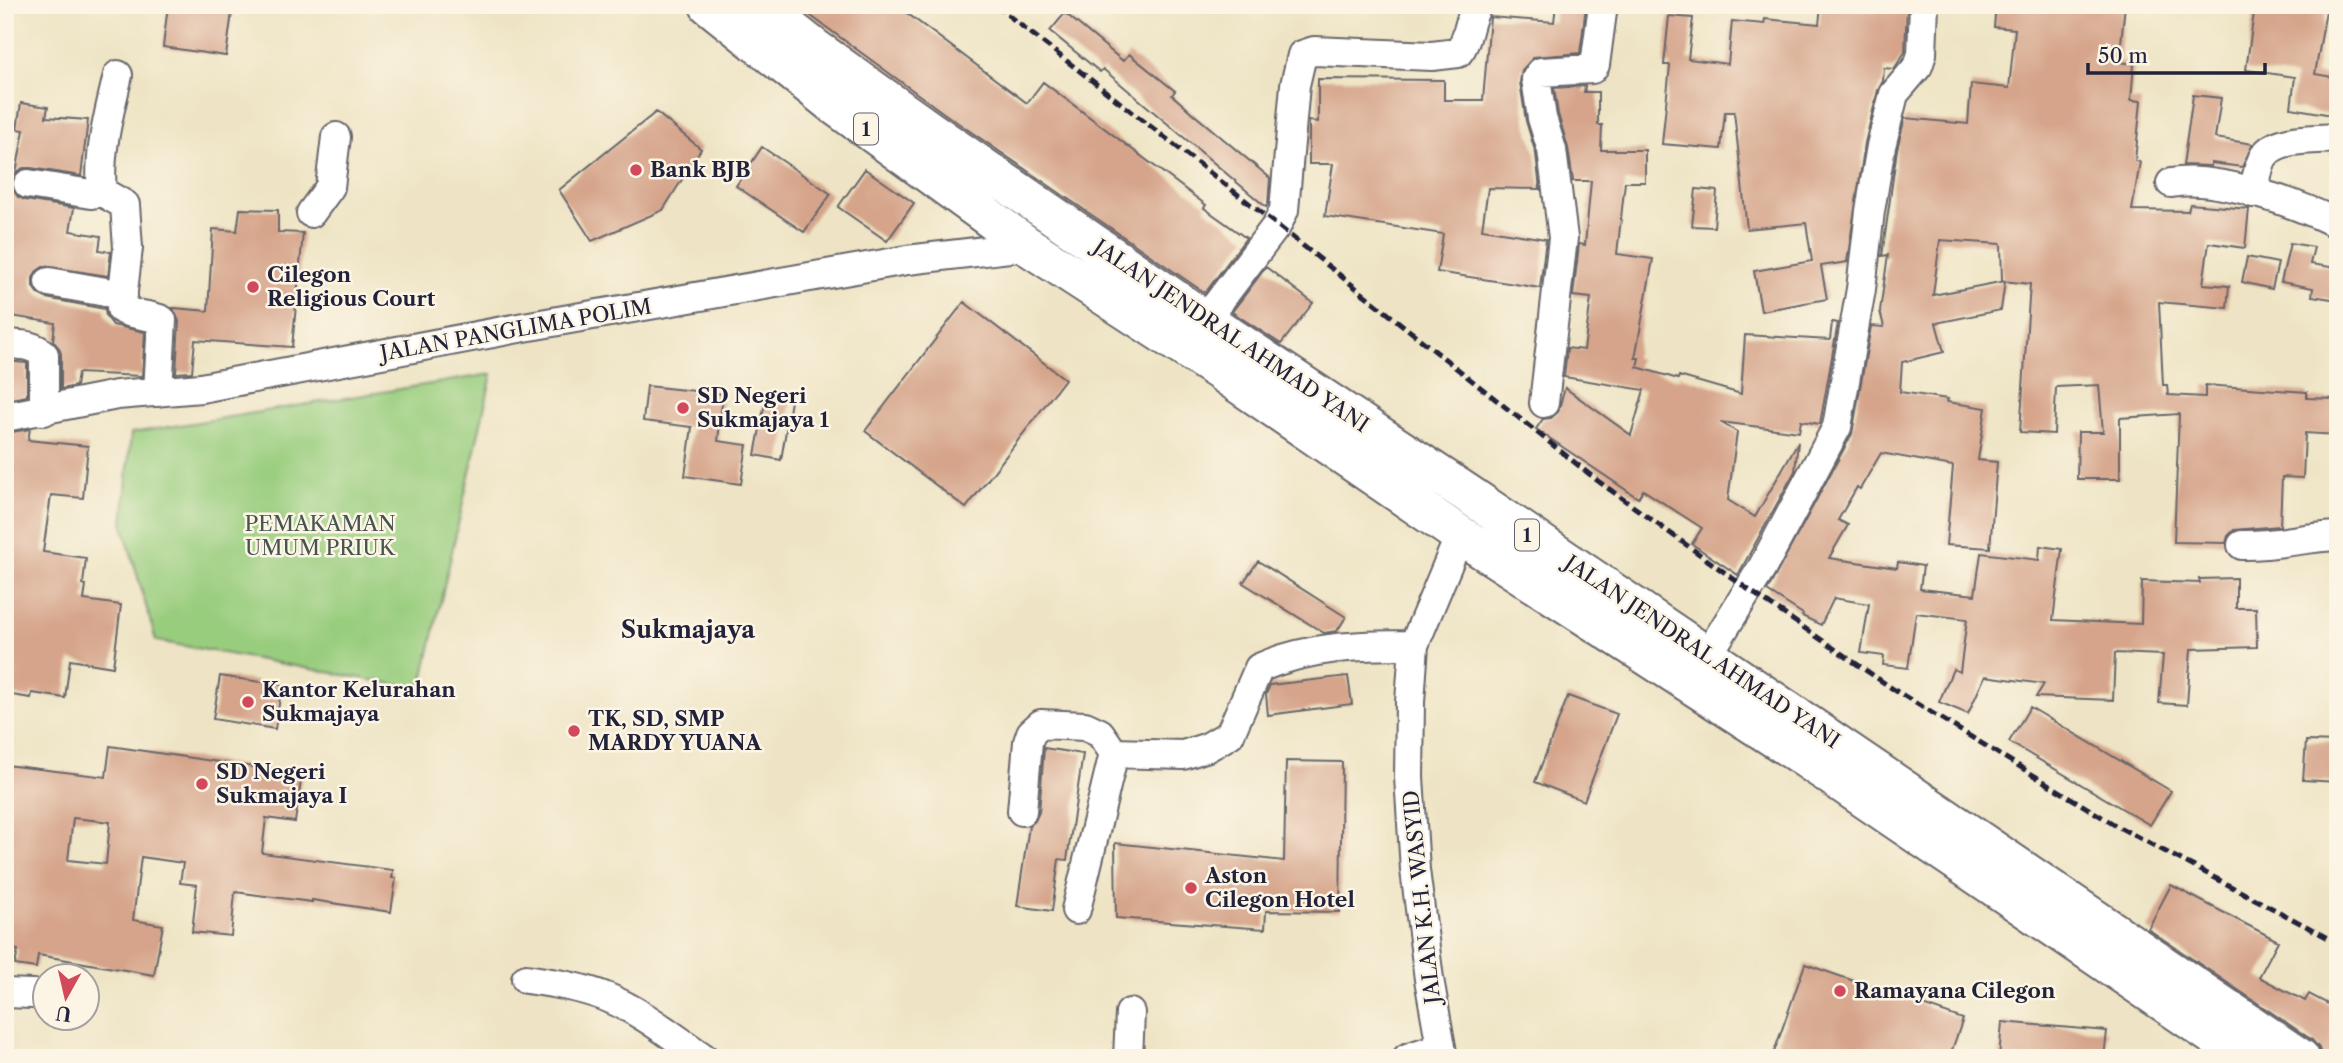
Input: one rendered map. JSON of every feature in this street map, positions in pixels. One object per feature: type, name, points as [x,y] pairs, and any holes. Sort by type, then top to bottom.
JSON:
[{"type":"highway","name":"JALAN JENDRAL AHMAD YANI","points":[[709,5],[834,105],[1028,246],[1220,371],[1460,536],[1800,754],[2246,1058]]},
{"type":"highway","name":"JALAN JENDRAL AHMAD YANI","points":[[760,5],[813,47],[932,132],[1205,320],[2300,1058]]},
{"type":"street","points":[[1205,320],[1277,225],[1284,210],[1295,85],[1302,55],[1314,51],[1432,56],[1458,54],[1465,46],[1472,13],[1478,5]]},
{"type":"street","points":[[1544,403],[1563,238],[1552,150],[1542,118],[1536,79],[1541,72],[1592,69],[1595,65],[1603,5]]},
{"type":"street","points":[[1707,656],[1762,568],[1837,427],[1861,289],[1871,199],[1881,146],[1894,94],[1918,66],[1922,54],[1924,5]]},
{"type":"street","points":[[102,192],[100,175],[106,130],[118,75]]},
{"type":"street","points":[[311,212],[330,187],[335,137]]},
{"type":"street","points":[[2253,193],[2263,156],[2274,148],[2289,142],[2338,138]]},
{"type":"street","points":[[2171,183],[2188,180],[2286,200],[2338,224]]},
{"type":"street","points":[[28,184],[91,194],[102,192],[125,205],[128,248],[121,309],[131,314],[153,316],[162,320],[158,393]]},
{"type":"street","name":"JALAN PANGLIMA POLIM","points":[[5,417],[117,396],[201,388],[524,327],[907,260],[1028,246]]},
{"type":"street","points":[[49,282],[123,295]]},
{"type":"street","points":[[5,344],[31,346],[44,355],[44,411]]},
{"type":"street","name":"JALAN K.H. WASYID","points":[[1442,1052],[1427,966],[1414,857],[1409,702],[1414,645],[1433,606],[1460,536]]},
{"type":"street","points":[[2242,545],[2275,545],[2311,537],[2338,536]]},
{"type":"street","points":[[1114,753],[1183,755],[1208,747],[1230,734],[1259,668],[1283,658],[1320,649],[1364,645],[1414,645]]},
{"type":"street","points":[[1022,811],[1031,733],[1041,724],[1086,726],[1100,733],[1114,753],[1076,910]]},
{"type":"street","points":[[526,979],[579,988],[607,997],[704,1058]]},
{"type":"street","points":[[1128,1058],[1130,1013]]},
{"type":"street","points":[[1407,1058],[1442,1052]]},
{"type":"green space","name":"PEMAKAMAN UMUM PRIUK","points":[[492,374],[421,689],[156,641],[123,525],[131,433]]},
{"type":"building","points":[[168,5],[233,5],[226,56],[163,47]]},
{"type":"building","points":[[796,5],[896,5],[1027,103],[1043,82],[1246,238],[1205,293],[945,114]]},
{"type":"building","points":[[1556,5],[1586,6],[1580,53],[1534,57],[1522,70],[1520,82],[1526,121],[1536,154],[1540,189],[1488,188],[1482,229],[1546,239],[1540,288],[1437,272],[1443,234],[1325,216],[1333,164],[1309,164],[1309,121],[1318,122],[1318,79],[1444,80],[1444,100],[1483,100],[1490,17],[1554,22]]},
{"type":"building","points":[[1878,5],[1907,5],[1905,52],[1894,69],[1884,68],[1883,81],[1878,90],[1865,143],[1847,262],[1821,266],[1827,299],[1761,311],[1754,271],[1812,261],[1806,223],[1747,229],[1734,112],[1725,112],[1721,149],[1662,144],[1670,65],[1664,65],[1669,16],[1693,18],[1688,59],[1728,64],[1732,21],[1764,24],[1765,19],[1819,24],[1821,6],[1877,11]]},
{"type":"building","points":[[1996,5],[2125,5],[2119,62],[2134,64],[2131,100],[2141,101],[2135,161],[2140,162],[2132,210],[2188,211],[2190,204],[2249,209],[2245,248],[2209,243],[2203,284],[2229,286],[2227,308],[2159,302],[2163,385],[2167,385],[2168,395],[2205,397],[2205,385],[2307,392],[2307,398],[2338,399],[2338,435],[2305,433],[2303,478],[2282,477],[2280,526],[2234,530],[2226,543],[2174,542],[2179,414],[2120,418],[2120,479],[2077,479],[2078,432],[2103,432],[2099,385],[2056,387],[2054,434],[2020,432],[2030,284],[2005,281],[2001,310],[1936,323],[1944,352],[1902,362],[1900,392],[1986,408],[1978,460],[1997,462],[1990,548],[1946,545],[1953,466],[1881,453],[1838,520],[1848,525],[1829,558],[1897,568],[1898,562],[1923,566],[1920,589],[1975,595],[1981,553],[2039,560],[2040,546],[2062,549],[2053,620],[2141,624],[2142,581],[2200,583],[2199,579],[2236,578],[2236,608],[2256,608],[2257,647],[2191,649],[2187,705],[2159,703],[2163,655],[2115,653],[2113,700],[2036,697],[2044,684],[1985,676],[1968,714],[1939,702],[1953,669],[1960,672],[1967,619],[1916,613],[1908,668],[1883,665],[1884,656],[1861,653],[1869,604],[1834,598],[1821,625],[1802,616],[1803,614],[1767,591],[1852,434],[1871,326],[1884,327],[1880,311],[1888,255],[1882,256],[1897,149],[1905,118],[1968,124],[1971,84],[2009,88],[2015,29],[1994,27]],"holes":[[[1940,240],[2001,244],[2004,281],[1933,295]]]},
{"type":"building","points":[[2255,5],[2327,5],[2315,74],[2338,78],[2338,116],[2291,108],[2295,77],[2246,70]]},
{"type":"building","points":[[1065,13],[1123,61],[1129,54],[1175,91],[1172,95],[1270,178],[1266,207],[1103,69],[1100,72],[1050,31]]},
{"type":"building","points":[[1585,86],[1584,92],[1598,92],[1598,125],[1602,125],[1601,150],[1645,150],[1645,182],[1625,182],[1617,254],[1653,259],[1635,358],[1639,358],[1637,367],[1741,394],[1745,335],[1830,340],[1832,322],[1838,323],[1820,424],[1801,421],[1799,432],[1720,422],[1737,432],[1728,500],[1755,517],[1798,442],[1795,471],[1738,575],[1692,544],[1702,528],[1643,490],[1638,498],[1536,429],[1543,419],[1551,418],[1558,412],[1565,388],[1631,435],[1644,390],[1564,377],[1567,348],[1584,350],[1591,298],[1573,296],[1579,244],[1585,245],[1591,181],[1573,181],[1554,88]]},
{"type":"building","points":[[2193,95],[2221,98],[2215,138],[2253,144],[2242,167],[2211,163],[2211,166],[2183,165]]},
{"type":"building","points":[[21,103],[48,107],[46,117],[88,120],[81,176],[31,168],[23,168],[16,173],[24,130],[17,129]]},
{"type":"building","name":"Bank BJB","points":[[656,112],[701,149],[663,210],[592,241],[559,190]]},
{"type":"building","points":[[762,147],[831,194],[804,232],[736,186]]},
{"type":"building","points":[[865,169],[914,203],[887,241],[838,207]]},
{"type":"building","points":[[1696,189],[1717,191],[1714,227],[1692,226]]},
{"type":"building","points":[[5,190],[13,190],[18,197],[25,200],[74,208],[70,231],[101,236],[99,250],[111,252],[108,276],[44,266],[36,272],[33,287],[38,294],[46,298],[105,309],[106,316],[113,325],[145,332],[142,376],[78,373],[76,386],[61,389],[61,354],[53,341],[55,323],[5,315]]},
{"type":"building","name":"Cilegon Religious Court","points":[[240,209],[278,210],[278,232],[303,233],[292,347],[195,340],[192,372],[176,373],[179,321],[173,308],[208,311],[213,229],[237,231]]},
{"type":"building","points":[[2290,243],[2314,247],[2310,264],[2338,268],[2338,300],[2312,296],[2313,288],[2281,282]]},
{"type":"building","points":[[2247,257],[2278,263],[2272,289],[2242,282]]},
{"type":"building","points":[[1266,267],[1313,303],[1281,344],[1232,312]]},
{"type":"building","points":[[964,302],[1065,379],[966,508],[865,431]]},
{"type":"building","points":[[5,361],[27,363],[27,396],[5,400]]},
{"type":"building","points":[[647,386],[723,394],[718,441],[747,445],[741,484],[685,476],[692,427],[643,421]]},
{"type":"building","name":"SD Negeri Sukmajaya 1","points":[[766,397],[791,401],[781,460],[755,455]]},
{"type":"building","points":[[30,429],[28,440],[88,446],[83,498],[51,495],[43,552],[86,558],[84,600],[121,605],[113,667],[70,660],[65,698],[32,693],[31,698],[5,694],[5,433]]},
{"type":"building","points":[[1258,561],[1346,617],[1337,631],[1324,633],[1243,583]]},
{"type":"building","name":"Kantor Kelurahan Sukmajaya","points":[[220,676],[282,685],[275,729],[213,719]]},
{"type":"building","points":[[1348,676],[1352,704],[1268,715],[1266,694],[1270,685]]},
{"type":"building","points":[[1568,696],[1617,714],[1584,801],[1535,782]]},
{"type":"building","points":[[2030,707],[2171,791],[2150,825],[2009,742]]},
{"type":"building","points":[[2306,741],[2338,742],[2338,782],[2303,780]]},
{"type":"building","points":[[110,746],[302,774],[295,822],[266,818],[262,853],[393,870],[392,878],[396,878],[391,912],[235,892],[231,936],[192,932],[197,885],[180,883],[183,863],[141,857],[133,920],[163,925],[154,975],[102,966],[102,962],[79,962],[38,955],[37,962],[32,962],[32,967],[15,965],[18,950],[5,947],[5,765],[106,777]],"holes":[[[73,818],[110,822],[106,864],[68,860]]]},
{"type":"building","points":[[1044,748],[1083,754],[1067,860],[1059,859],[1052,911],[1017,906],[1029,826],[1039,812]]},
{"type":"building","points":[[1286,761],[1342,762],[1340,912],[1266,911],[1265,929],[1116,918],[1115,843],[1284,861]]},
{"type":"building","points":[[2171,885],[2278,941],[2259,977],[2305,1001],[2309,994],[2338,1009],[2338,1058],[2321,1055],[2312,1040],[2148,929]]},
{"type":"building","name":"Ramayana Cilegon","points":[[1805,964],[1963,1019],[1949,1058],[1772,1058]]},
{"type":"building","points":[[2002,1022],[2107,1031],[2104,1058],[1999,1058]]},
{"type":"railway","points":[[995,5],[1598,481],[1749,590],[1896,691],[2115,825],[2338,943]]},
{"type":"place","name":"Bank BJB","points":[[636,170]]},
{"type":"place","name":"Cilegon Religious Court","points":[[253,287]]},
{"type":"place","name":"SD Negeri Sukmajaya 1","points":[[683,408]]},
{"type":"place","name":"Kantor Kelurahan Sukmajaya","points":[[248,702]]},
{"type":"place","name":"TK, SD, SMP MARDY YUANA","points":[[574,731]]},
{"type":"place","name":"SD Negeri Sukmajaya I","points":[[202,784]]},
{"type":"place","name":"Aston Cilegon Hotel","points":[[1191,888]]},
{"type":"place","name":"Ramayana Cilegon","points":[[1840,991]]},
{"type":"district","name":"Sukmajaya","points":[[688,630]]}]
